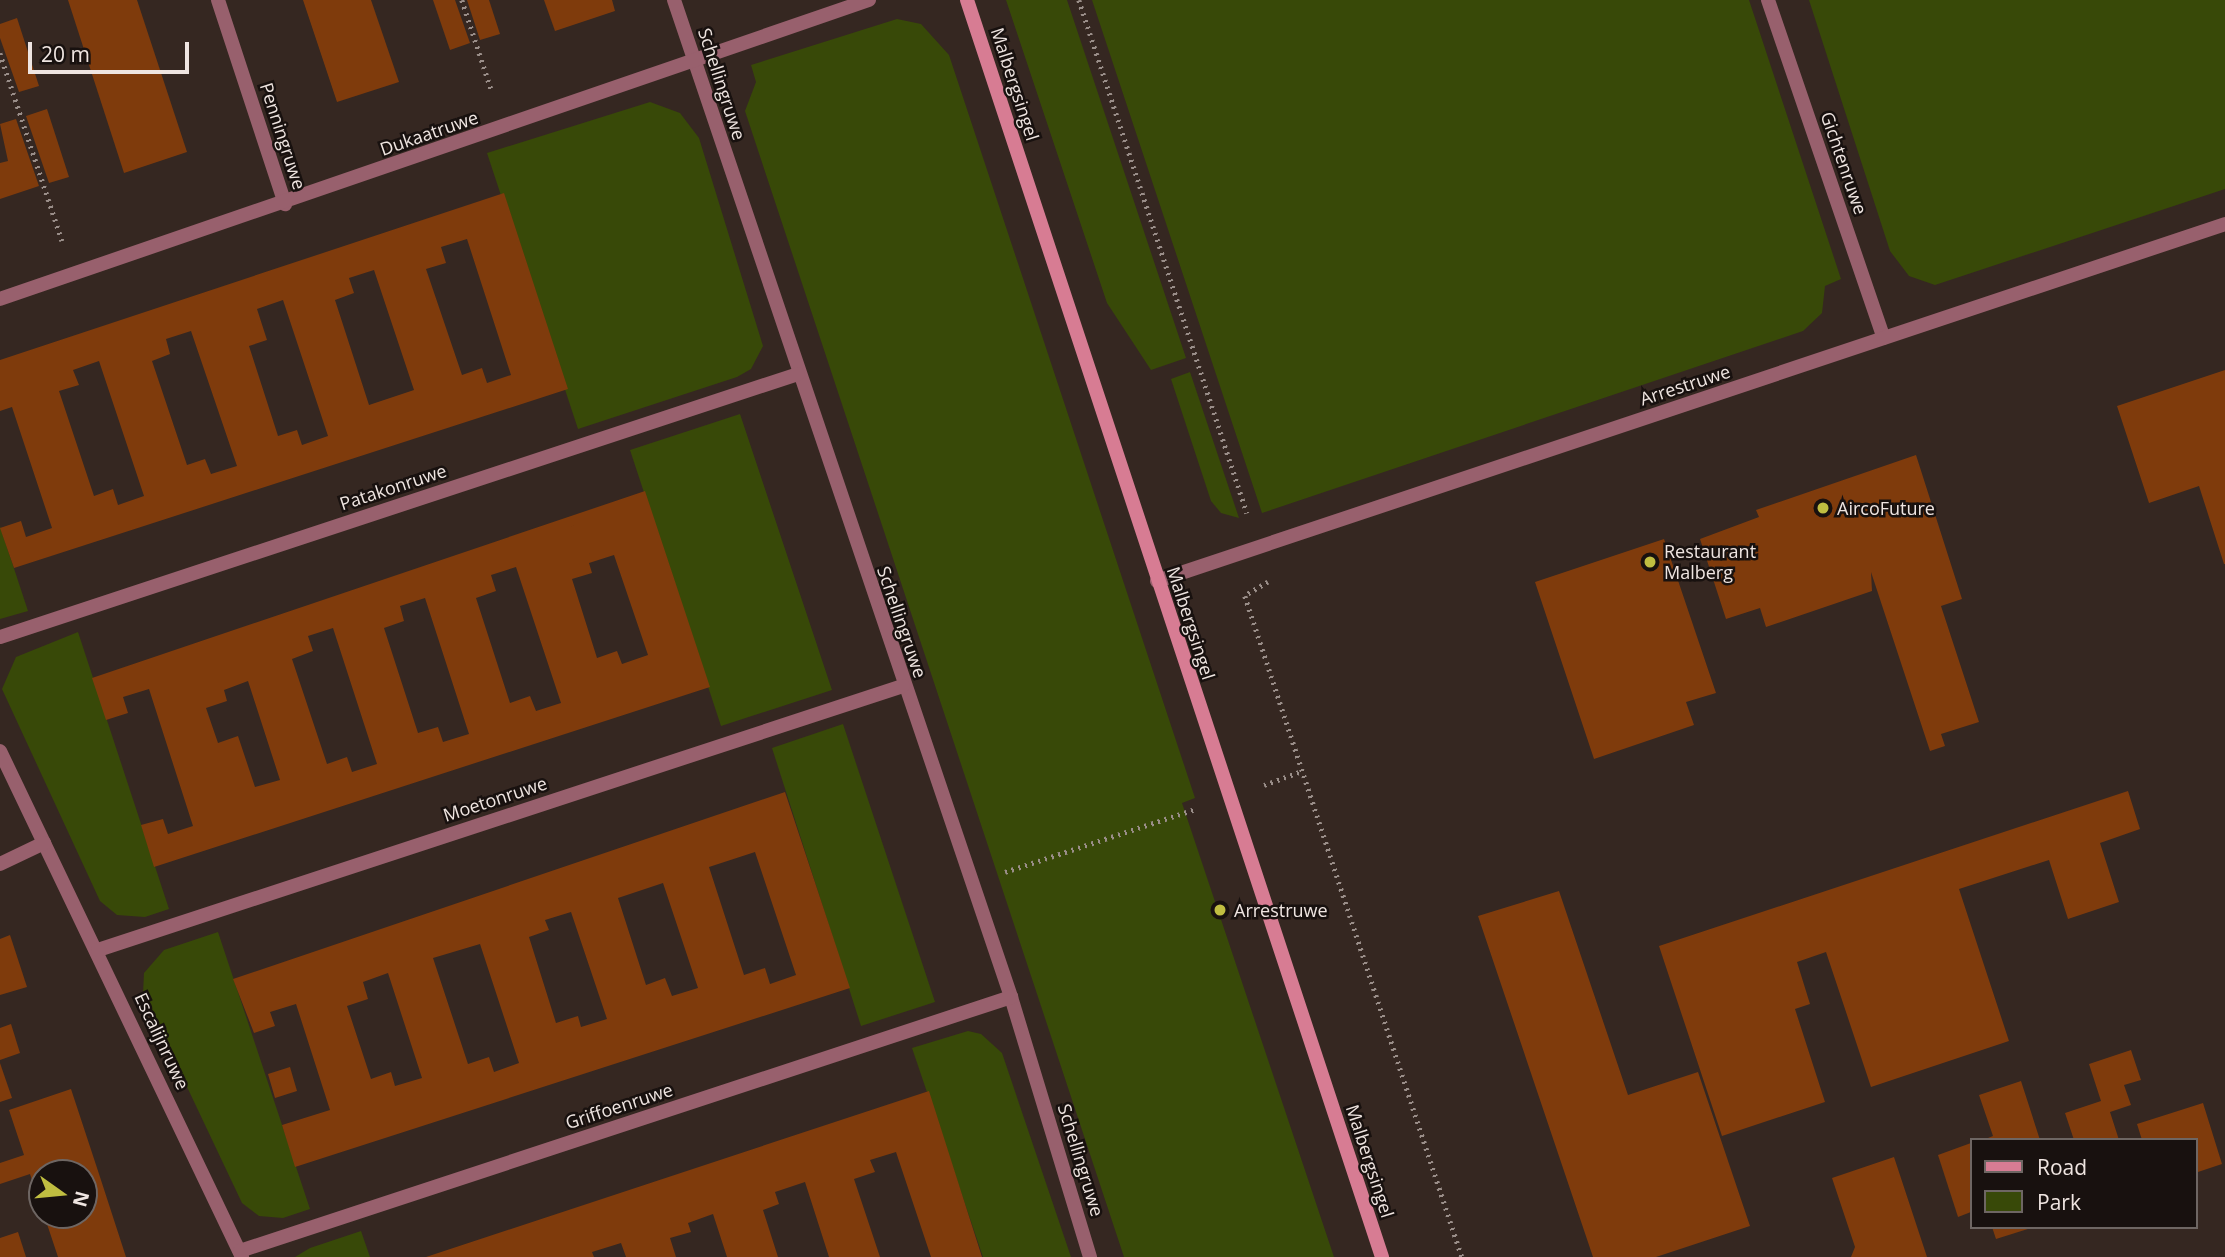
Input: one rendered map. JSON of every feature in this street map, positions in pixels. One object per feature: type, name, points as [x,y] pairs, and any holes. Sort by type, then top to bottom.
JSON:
[{"type":"street","name":"Penningruwe","points":[[218,0],[285,204]]},
{"type":"street","name":"Schellingruwe","points":[[674,0],[903,686],[1011,997],[1090,1257]]},
{"type":"street","name":"Dukaatruwe","points":[[0,299],[285,204],[869,0]]},
{"type":"street","name":"Malbergsingel","points":[[967,0],[1228,799],[1382,1257]]},
{"type":"street","name":"Gichtenruwe","points":[[1768,0],[1884,338]]},
{"type":"street","name":"Arrestruwe","points":[[1157,581],[2225,224]]},
{"type":"street","name":"Patakonruwe","points":[[0,637],[798,374]]},
{"type":"street","name":"Moetonruwe","points":[[98,950],[903,686]]},
{"type":"street","name":"Escalijnruwe","points":[[0,751],[98,950],[241,1254]]},
{"type":"street","points":[[0,864],[44,844]]},
{"type":"street","name":"Griffoenruwe","points":[[241,1254],[1011,997]]},
{"type":"path","points":[[462,0],[503,127]]},
{"type":"path","points":[[1079,0],[1270,587],[1245,596],[1462,1257]]},
{"type":"path","points":[[0,53],[73,275]]},
{"type":"path","points":[[970,883],[1228,799],[1302,771]]},
{"type":"green space","points":[[1006,0],[1067,0],[1186,358],[1151,370],[1107,303]]},
{"type":"green space","points":[[1092,0],[1749,0],[1841,279],[1825,286],[1822,313],[1803,331],[1262,513]]},
{"type":"green space","points":[[1809,0],[2225,0],[2225,189],[1935,285],[1909,276],[1890,251]]},
{"type":"green space","points":[[897,19],[921,24],[949,55],[1195,798],[1182,803],[1334,1257],[1124,1257],[745,111],[756,82],[751,65]]},
{"type":"green space","points":[[650,102],[680,113],[699,138],[763,346],[751,369],[737,377],[578,429],[487,153]]},
{"type":"green space","points":[[1190,372],[1239,518],[1221,513],[1211,501],[1171,379]]},
{"type":"green space","points":[[740,414],[832,690],[721,726],[630,450]]},
{"type":"green space","points":[[0,526],[28,611],[0,619]]},
{"type":"green space","points":[[78,632],[169,909],[145,917],[117,915],[100,901],[2,689],[16,657]]},
{"type":"green space","points":[[843,724],[935,1002],[861,1026],[772,748]]},
{"type":"green space","points":[[218,932],[310,1209],[283,1218],[259,1216],[242,1203],[143,994],[144,973],[164,950]]},
{"type":"green space","points":[[968,1031],[981,1034],[1002,1053],[1071,1257],[983,1257],[912,1048]]},
{"type":"green space","points":[[361,1231],[370,1257],[295,1257],[310,1248]]},
{"type":"building","points":[[68,0],[137,0],[187,152],[124,173]]},
{"type":"building","points":[[303,0],[371,0],[399,82],[337,102]]},
{"type":"building","points":[[433,0],[455,0],[470,43],[450,50]]},
{"type":"building","points":[[467,0],[489,0],[500,34],[480,40]]},
{"type":"building","points":[[544,0],[612,0],[615,11],[555,31]]},
{"type":"building","points":[[17,18],[39,86],[19,92],[0,38],[0,24]]},
{"type":"building","points":[[47,109],[69,177],[49,183],[26,116]]},
{"type":"building","points":[[16,119],[39,186],[0,199],[0,163],[8,161],[0,124]]},
{"type":"building","points":[[504,193],[568,389],[14,568],[0,528],[21,521],[26,537],[52,528],[12,407],[0,411],[0,360]],"holes":[[[467,239],[511,375],[487,383],[482,368],[462,375],[426,269],[446,263],[441,247]],[[374,270],[414,390],[369,405],[335,300],[354,293],[349,278]],[[283,300],[328,436],[302,445],[297,430],[278,436],[249,346],[267,340],[257,309]],[[191,331],[237,466],[211,474],[205,459],[187,465],[152,361],[170,354],[166,339]],[[99,361],[144,496],[118,505],[113,489],[94,496],[59,391],[79,385],[73,370]]]},
{"type":"building","points":[[2225,370],[2224,564],[2199,486],[2149,503],[2117,406]]},
{"type":"building","points":[[1916,455],[1962,599],[1941,606],[1979,722],[1941,734],[1945,746],[1930,751],[1871,572],[1872,591],[1766,627],[1760,608],[1726,619],[1700,539],[1759,517],[1756,510]]},
{"type":"building","points":[[645,491],[710,687],[154,867],[141,825],[163,819],[168,834],[193,826],[149,689],[123,697],[128,713],[106,720],[92,678]],"holes":[[[614,555],[648,655],[622,664],[617,651],[597,658],[572,579],[592,573],[589,563]],[[516,567],[561,703],[536,711],[530,696],[510,703],[476,598],[496,591],[491,575]],[[425,598],[469,734],[443,742],[438,727],[418,733],[384,628],[404,621],[400,606]],[[333,628],[377,764],[352,772],[347,757],[327,764],[292,659],[313,651],[308,636]],[[248,681],[280,780],[255,787],[238,736],[218,743],[206,708],[227,701],[224,690]]]},
{"type":"building","points":[[1664,539],[1716,693],[1686,702],[1694,725],[1594,759],[1535,582]]},
{"type":"building","points":[[2128,791],[2140,829],[2100,843],[2119,902],[2068,919],[2049,860],[1959,889],[2009,1041],[1871,1087],[1826,952],[1797,962],[1810,1004],[1795,1009],[1825,1102],[1722,1136],[1659,946]]},
{"type":"building","points":[[785,792],[850,988],[295,1167],[282,1125],[330,1110],[296,1004],[270,1012],[275,1026],[254,1033],[233,979]],"holes":[[[755,852],[796,975],[770,984],[765,968],[744,975],[709,867]],[[663,883],[698,988],[672,996],[665,978],[646,985],[618,898]],[[571,912],[607,1019],[581,1027],[578,1016],[556,1023],[529,937],[549,930],[545,920]],[[480,944],[519,1063],[494,1072],[489,1057],[468,1064],[433,958]],[[388,973],[422,1078],[395,1086],[391,1072],[371,1079],[347,1006],[368,999],[363,982]]]},
{"type":"building","points":[[1559,891],[1628,1095],[1698,1072],[1750,1226],[1656,1257],[1593,1257],[1478,916]]},
{"type":"building","points":[[10,935],[27,987],[0,995],[0,939]]},
{"type":"building","points":[[11,1024],[20,1053],[0,1060],[0,1028]]},
{"type":"building","points":[[2131,1050],[2141,1080],[2124,1085],[2131,1105],[2110,1112],[2118,1138],[2073,1138],[2065,1113],[2101,1101],[2089,1064]]},
{"type":"building","points":[[0,1063],[12,1098],[0,1102]]},
{"type":"building","points":[[290,1067],[297,1091],[275,1098],[268,1074]]},
{"type":"building","points":[[2021,1081],[2039,1138],[1988,1138],[1993,1136],[1979,1095]]},
{"type":"building","points":[[71,1089],[94,1159],[28,1159],[28,1175],[0,1184],[0,1163],[24,1155],[9,1110]]},
{"type":"building","points":[[929,1091],[982,1257],[931,1257],[896,1152],[870,1160],[875,1172],[854,1179],[880,1257],[829,1257],[805,1182],[775,1192],[779,1204],[763,1210],[778,1257],[727,1257],[713,1214],[688,1223],[691,1232],[670,1238],[676,1257],[626,1257],[621,1243],[592,1252],[594,1257],[426,1257]]},
{"type":"building","points":[[2203,1103],[2222,1164],[2197,1172],[2197,1138],[2141,1138],[2137,1124]]},
{"type":"building","points":[[1969,1144],[1969,1213],[1958,1217],[1938,1155]]},
{"type":"building","points":[[1894,1157],[1927,1257],[1851,1257],[1855,1247],[1832,1178]]},
{"type":"building","points":[[98,1171],[126,1257],[58,1257],[49,1229],[98,1229]]},
{"type":"building","points":[[1993,1229],[2028,1229],[1996,1239]]},
{"type":"building","points":[[18,1232],[26,1257],[0,1257],[0,1238]]},
{"type":"place","name":"AircoFuture","points":[[1823,508]]},
{"type":"place","name":"Restaurant Malberg","points":[[1650,562]]},
{"type":"place","name":"Arrestruwe","points":[[1220,910]]}]
